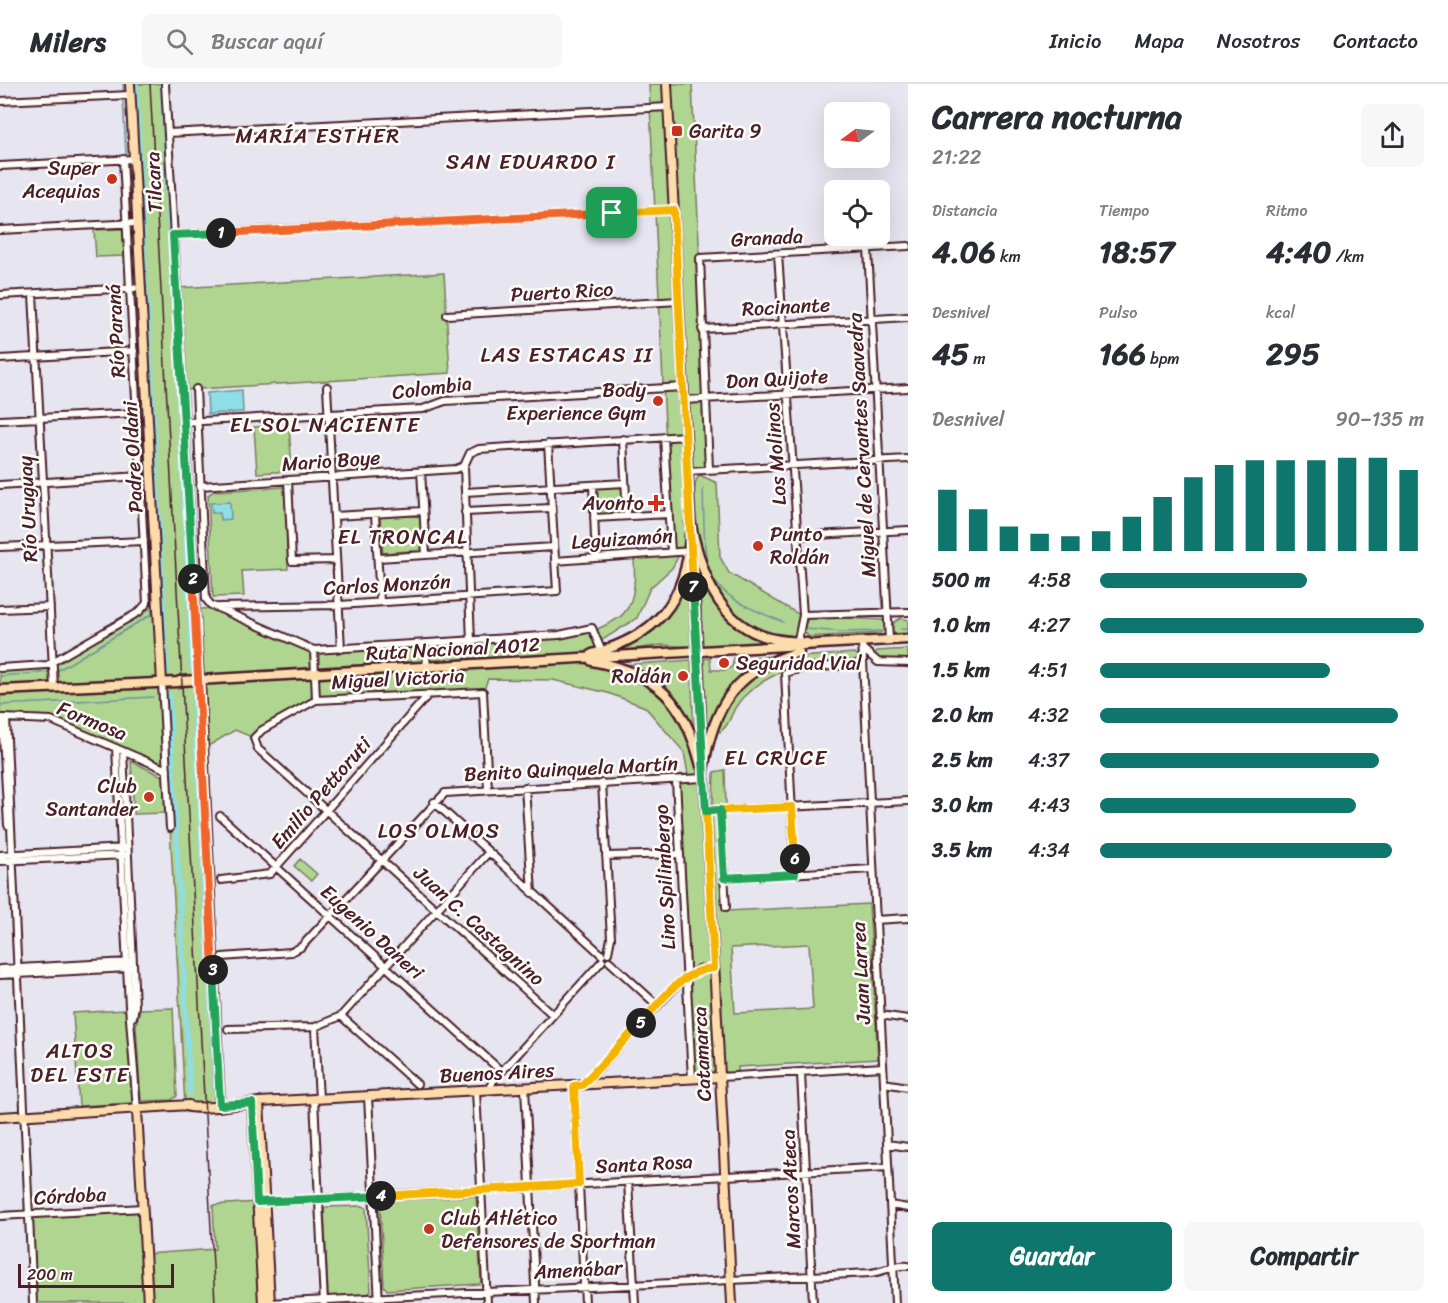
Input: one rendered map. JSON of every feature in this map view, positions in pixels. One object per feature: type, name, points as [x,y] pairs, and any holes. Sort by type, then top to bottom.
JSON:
[{"type":"highway","points":[[604,657],[655,623],[677,593],[690,551],[690,522]]},
{"type":"highway","points":[[690,522],[706,578],[726,611],[761,634],[796,649]]},
{"type":"highway","points":[[577,658],[796,649],[819,645],[862,645],[908,639]]},
{"type":"highway","points":[[703,775],[714,721],[730,693],[753,670],[796,649]]},
{"type":"highway","points":[[577,658],[604,657],[644,677],[671,698],[688,723],[703,775]]},
{"type":"highway","name":"Ruta Nacional A012","points":[[0,690],[162,683],[577,658]]},
{"type":"main road","name":"Padre Oldani","points":[[130,84],[162,683]]},
{"type":"main road","points":[[667,84],[690,522]]},
{"type":"main road","name":"Catamarca","points":[[690,551],[732,1303]]},
{"type":"main road","name":"Tilcara","points":[[200,680],[220,1105]]},
{"type":"main road","name":"Buenos Aires","points":[[0,1117],[720,1077]]},
{"type":"main road","points":[[256,1103],[263,1303]]},
{"type":"main road","points":[[137,1110],[148,1303]]},
{"type":"main road","points":[[261,1202],[270,1303]]},
{"type":"street","name":"Tilcara","points":[[165,84],[200,680]]},
{"type":"street","points":[[0,101],[130,94]]},
{"type":"street","points":[[168,133],[668,106]]},
{"type":"street","name":"Río Paraná","points":[[53,662],[144,609],[147,597],[123,159]]},
{"type":"street","points":[[0,166],[134,159]]},
{"type":"street","points":[[173,235],[674,210]]},
{"type":"street","points":[[0,230],[137,223]]},
{"type":"street","name":"Granada","points":[[702,329],[700,258],[908,246]]},
{"type":"street","name":"Miguel de Cervantes Saavedra","points":[[868,249],[889,640]]},
{"type":"street","name":"Los Molinos","points":[[778,254],[803,615],[796,649]]},
{"type":"street","points":[[0,295],[140,288]]},
{"type":"street","name":"Río Uruguay","points":[[33,294],[54,687]]},
{"type":"street","name":"Puerto Rico","points":[[447,315],[679,301]]},
{"type":"street","name":"Rocinante","points":[[702,329],[908,317]]},
{"type":"street","points":[[702,329],[709,470]]},
{"type":"street","points":[[0,359],[134,351]]},
{"type":"street","points":[[327,387],[341,649]]},
{"type":"street","name":"Colombia","points":[[184,422],[423,409],[445,400],[683,387]]},
{"type":"street","name":"Don Quijote","points":[[684,400],[908,388]]},
{"type":"street","points":[[196,389],[206,599],[218,608],[314,650],[471,641],[559,634],[592,628],[604,657]]},
{"type":"street","points":[[0,420],[137,413]]},
{"type":"street","points":[[471,641],[465,512],[464,466],[466,457],[479,449],[686,436]]},
{"type":"street","points":[[664,437],[671,552]]},
{"type":"street","points":[[623,440],[627,516]]},
{"type":"street","points":[[548,444],[555,561]]},
{"type":"street","points":[[687,471],[908,459]]},
{"type":"street","name":"Mario Boye","points":[[200,486],[464,466]]},
{"type":"street","points":[[421,471],[426,555]]},
{"type":"street","points":[[0,485],[140,476]]},
{"type":"street","points":[[288,480],[292,561],[336,560]]},
{"type":"street","points":[[465,492],[626,483]]},
{"type":"street","points":[[593,485],[595,538]]},
{"type":"street","points":[[465,512],[552,508]]},
{"type":"street","points":[[334,516],[423,511]]},
{"type":"street","points":[[375,514],[380,602]]},
{"type":"street","points":[[594,518],[669,514]]},
{"type":"street","points":[[797,536],[908,530]]},
{"type":"street","points":[[0,547],[144,541]]},
{"type":"street","name":"Leguizamón","points":[[378,558],[554,547]]},
{"type":"street","name":"Leguizamón","points":[[555,561],[690,551]]},
{"type":"street","name":"Carlos Monzón","points":[[218,608],[339,605],[557,591],[555,561]]},
{"type":"street","points":[[193,566],[204,566]]},
{"type":"street","points":[[147,597],[158,595]]},
{"type":"street","points":[[0,609],[50,607]]},
{"type":"street","points":[[803,615],[908,612]]},
{"type":"street","points":[[425,644],[427,667]]},
{"type":"street","points":[[862,645],[878,662],[908,663]]},
{"type":"street","name":"Juan Larrea","points":[[862,645],[895,1303]]},
{"type":"street","points":[[794,670],[796,649]]},
{"type":"street","points":[[314,650],[316,699]]},
{"type":"street","points":[[0,668],[47,665],[53,662]]},
{"type":"street","points":[[795,874],[785,673],[794,670],[863,664]]},
{"type":"street","name":"Padre Oldani","points":[[162,683],[170,828]]},
{"type":"street","name":"Miguel Victoria","points":[[254,738],[262,730],[316,699],[483,692],[488,789]]},
{"type":"street","name":"Emilio Pettoruti","points":[[221,880],[261,877],[277,868],[429,694]]},
{"type":"street","points":[[3,718],[33,1303]]},
{"type":"street","name":"Formosa","points":[[3,718],[51,720],[167,770]]},
{"type":"street","name":"Juan C. Castagnino","points":[[254,738],[258,749],[553,1015]]},
{"type":"street","points":[[116,748],[124,851],[137,1110]]},
{"type":"street","points":[[123,751],[124,851]]},
{"type":"street","name":"Benito Quinquela Martín","points":[[222,957],[295,951],[304,944],[434,802],[449,792],[676,780],[703,775]]},
{"type":"street","name":"Lino Spilimbergo","points":[[676,780],[692,1079]]},
{"type":"street","points":[[488,1090],[501,1071],[604,956],[611,938],[602,783]]},
{"type":"street","points":[[525,787],[532,893]]},
{"type":"street","points":[[706,811],[908,801]]},
{"type":"street","points":[[434,802],[657,1005]]},
{"type":"street","points":[[720,810],[726,908]]},
{"type":"street","name":"Eugenio Daneri","points":[[220,816],[501,1071]]},
{"type":"street","points":[[708,849],[722,848]]},
{"type":"street","points":[[0,855],[11,857],[124,851]]},
{"type":"street","points":[[228,1029],[315,1027],[341,1016],[488,853]]},
{"type":"street","points":[[606,856],[680,854]]},
{"type":"street","points":[[0,861],[11,857]]},
{"type":"street","points":[[724,878],[872,869]]},
{"type":"street","points":[[875,920],[908,918]]},
{"type":"street","points":[[0,969],[17,971],[130,965]]},
{"type":"street","points":[[585,1303],[579,1184],[578,1085],[687,976],[699,969],[714,968]]},
{"type":"street","points":[[0,975],[17,971]]},
{"type":"street","points":[[880,1015],[908,1019]]},
{"type":"street","points":[[341,1016],[417,1084]]},
{"type":"street","points":[[315,1027],[324,1301]]},
{"type":"street","name":"Buenos Aires","points":[[720,1077],[801,1074],[883,1067]]},
{"type":"street","name":"Marcos Ateca","points":[[801,1074],[813,1303]]},
{"type":"street","points":[[884,1083],[908,1087]]},
{"type":"street","points":[[525,1088],[536,1303]]},
{"type":"street","points":[[476,1091],[487,1303]]},
{"type":"street","points":[[368,1097],[379,1300]]},
{"type":"street","points":[[887,1144],[908,1147]]},
{"type":"street","name":"Santa Rosa","points":[[261,1202],[888,1167]]},
{"type":"street","points":[[628,1182],[635,1303]]},
{"type":"street","points":[[890,1205],[908,1208]]},
{"type":"street","name":"Córdoba","points":[[0,1216],[143,1208]]},
{"type":"street","name":"Amenábar","points":[[263,1303],[379,1300],[432,1294],[536,1288],[881,1272],[893,1267],[908,1266]]},
{"type":"street","points":[[432,1294],[432,1303]]},
{"type":"green space","points":[[130,84],[165,84],[177,288],[444,273],[450,373],[183,390],[195,610],[218,607],[314,650],[559,635],[592,628],[607,664],[622,667],[671,698],[703,771],[706,810],[720,810],[728,911],[869,904],[878,1059],[738,1067],[738,1077],[692,1079],[675,775],[688,774],[684,752],[645,707],[608,693],[553,680],[488,679],[483,692],[316,700],[254,738],[235,730],[203,749],[220,1105],[185,1106],[167,770],[51,720],[0,718],[0,668],[47,665],[144,609],[158,610]],"holes":[[[809,944],[813,1009],[735,1013],[731,948]]]},
{"type":"green space","points":[[649,84],[692,84],[709,469],[687,471],[689,551],[671,552]]},
{"type":"green space","points":[[123,229],[124,256],[96,257],[94,230]]},
{"type":"green space","points":[[289,425],[292,471],[257,473],[254,427]]},
{"type":"green space","points":[[700,475],[717,483],[720,557],[729,573],[800,615],[795,636],[771,635],[747,623],[727,606],[712,586],[701,546],[695,510],[696,482]]},
{"type":"green space","points":[[623,486],[624,514],[598,515],[596,487]]},
{"type":"green space","points":[[285,487],[288,569],[242,571],[244,596],[213,597],[208,495],[214,491]]},
{"type":"green space","points":[[420,514],[423,550],[383,553],[380,517]]},
{"type":"green space","points":[[679,555],[672,568],[650,588],[637,618],[601,641],[596,630],[615,621],[628,608],[631,601],[634,587],[634,559]]},
{"type":"green space","points":[[687,574],[691,647],[662,645],[620,651],[662,620],[672,608]]},
{"type":"green space","points":[[699,574],[722,609],[773,643],[703,646]]},
{"type":"green space","points":[[809,616],[883,620],[886,622],[886,628],[880,633],[809,637],[803,630]]},
{"type":"green space","points":[[901,618],[908,620],[908,636],[897,636],[892,631],[894,622]]},
{"type":"green space","points":[[908,649],[908,659],[898,661],[880,660],[873,654],[877,651]]},
{"type":"green space","points":[[854,653],[860,656],[860,662],[796,663],[799,657]]},
{"type":"green space","points":[[774,656],[762,662],[732,686],[718,707],[707,731],[704,659],[710,658],[711,670],[725,670],[732,667],[734,658]]},
{"type":"green space","points":[[691,660],[694,732],[666,690],[646,675],[622,665]]},
{"type":"green space","points":[[786,660],[789,668],[752,689],[740,701],[720,732],[717,729],[722,714],[728,702],[742,685]]},
{"type":"green space","name":"Club Santander","points":[[131,761],[164,777],[166,813],[134,814]]},
{"type":"green space","points":[[725,770],[726,807],[717,808],[713,803],[714,772]]},
{"type":"green space","points":[[300,859],[317,874],[311,881],[294,866]]},
{"type":"green space","points":[[173,1008],[177,1096],[171,1100],[141,1101],[136,1025],[140,1009]]},
{"type":"green space","points":[[125,1010],[129,1023],[132,1103],[79,1106],[73,1013]]},
{"type":"green space","name":"Club Atlético Defensores de Sportman","points":[[476,1196],[481,1282],[479,1284],[387,1290],[384,1286],[380,1205],[385,1201]]},
{"type":"green space","points":[[257,1202],[263,1303],[33,1303],[29,1215],[143,1208],[146,1254],[215,1249],[213,1205]]},
{"type":"green space","points":[[363,1206],[366,1208],[371,1291],[368,1294],[330,1296],[328,1295],[324,1210],[326,1207]]},
{"type":"water","points":[[242,390],[243,412],[208,414],[207,393]]},
{"type":"water","points":[[230,502],[231,519],[220,520],[220,513],[212,513],[211,503]]},
{"type":"waterway","points":[[123,84],[123,91]]},
{"type":"waterway","points":[[136,84],[146,294]]},
{"type":"waterway","points":[[162,84],[173,294]]},
{"type":"waterway","points":[[123,98],[126,155]]},
{"type":"waterway","points":[[127,163],[130,219]]},
{"type":"waterway","points":[[130,227],[133,284]]},
{"type":"waterway","points":[[133,291],[151,594]]},
{"type":"waterway","points":[[174,297],[192,667]]},
{"type":"waterway","points":[[147,298],[167,672]]},
{"type":"waterway","points":[[703,489],[706,556],[715,582],[742,604],[783,622]]},
{"type":"waterway","points":[[57,671],[152,614],[151,598]]},
{"type":"waterway","points":[[807,629],[842,632],[880,631]]},
{"type":"waterway","points":[[901,629],[908,629]]},
{"type":"waterway","points":[[0,676],[50,672]]},
{"type":"waterway","points":[[169,694],[190,1093]]},
{"type":"waterway","points":[[0,705],[153,697]]},
{"type":"waterway","points":[[194,698],[215,1095]]},
{"type":"railway","points":[[150,84],[215,1303]]},
{"type":"place","name":"Garita 9","points":[[677,131]]},
{"type":"place","name":"Super Acequias","points":[[112,179]]},
{"type":"place","name":"Body Experience Gym","points":[[658,401]]},
{"type":"place","name":"Avonto","points":[[656,503]]},
{"type":"place","name":"Punto Roldán","points":[[758,546]]},
{"type":"place","name":"Seguridad Vial","points":[[724,663]]},
{"type":"place","name":"Roldán","points":[[683,676]]},
{"type":"place","name":"Club Santander","points":[[149,797]]},
{"type":"place","name":"Club Atlético Defensores de Sportman","points":[[429,1229]]},
{"type":"district","name":"MARÍA ESTHER","points":[[318,136]]},
{"type":"district","name":"SAN EDUARDO I","points":[[531,162]]},
{"type":"district","name":"LAS ESTACAS II","points":[[567,355]]},
{"type":"district","name":"EL SOL NACIENTE","points":[[325,425]]},
{"type":"district","name":"EL TRONCAL","points":[[403,537]]},
{"type":"district","name":"EL CRUCE","points":[[776,758]]},
{"type":"district","name":"LOS OLMOS","points":[[439,831]]},
{"type":"district","name":"ALTOS DEL ESTE","points":[[80,1063]]},
{"type":"route","points":[[612,213],[173,235],[200,680],[220,1105],[252,1103],[257,1202],[579,1184],[574,1086],[582,1085],[687,976],[699,969],[714,968],[706,811],[720,810],[792,807],[795,874],[724,878],[720,810],[706,811],[703,778],[674,210],[612,213]]}]
